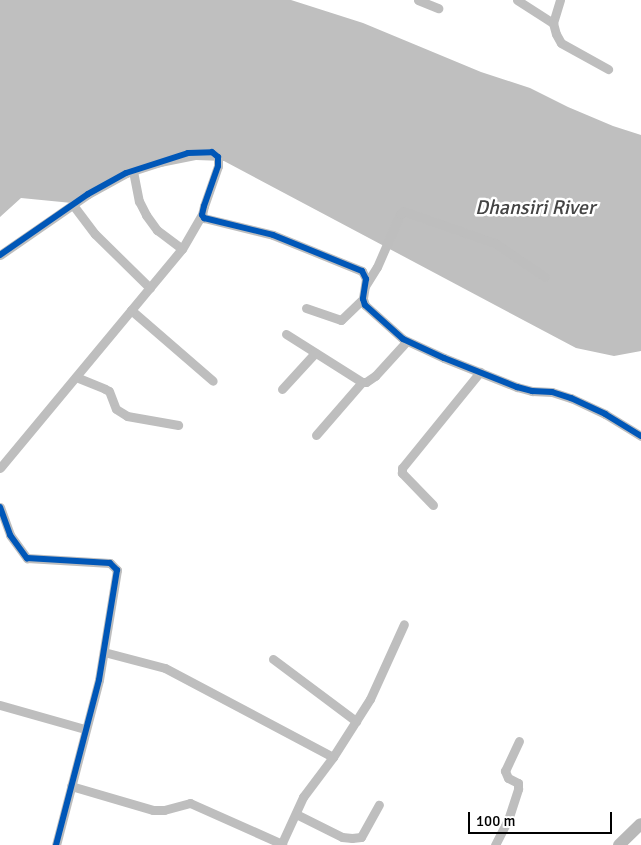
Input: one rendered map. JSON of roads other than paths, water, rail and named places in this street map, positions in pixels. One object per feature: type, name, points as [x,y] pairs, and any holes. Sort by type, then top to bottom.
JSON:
[{"type":"street","points":[[418,0],[438,8]]},
{"type":"street","points":[[517,0],[553,23]]},
{"type":"street","points":[[560,0],[553,23],[561,43],[608,69]]},
{"type":"street","points":[[0,256],[88,194],[133,171],[188,153],[212,152],[216,154],[218,166],[202,215],[182,249],[0,468]]},
{"type":"street","points":[[133,171],[139,201],[146,215],[157,230],[182,249]]},
{"type":"street","points":[[73,205],[95,234],[150,288]]},
{"type":"street","points":[[365,286],[377,268],[400,214],[403,212],[495,243],[545,277]]},
{"type":"street","points":[[202,215],[209,220],[273,235],[362,271],[365,286],[363,299],[341,320],[306,308]]},
{"type":"street","points":[[363,299],[370,311],[407,341],[526,390],[552,392],[565,396],[604,414],[641,436]]},
{"type":"street","points":[[131,310],[213,381]]},
{"type":"street","points":[[286,334],[362,382]]},
{"type":"street","points":[[316,435],[362,382],[366,382],[375,376],[407,341]]},
{"type":"street","points":[[282,389],[315,353]]},
{"type":"street","points":[[433,505],[402,473],[402,468],[480,372]]},
{"type":"street","points":[[76,377],[109,392],[116,409],[127,416],[178,425]]},
{"type":"street","points":[[0,507],[10,535],[27,558],[110,563],[115,566],[117,575],[104,652],[56,845]]},
{"type":"street","points":[[70,786],[153,810],[164,810],[190,803],[282,844],[303,797],[333,757],[370,699],[404,624]]},
{"type":"street","points":[[104,652],[165,668],[333,757]]},
{"type":"street","points":[[273,659],[356,721]]},
{"type":"street","points":[[0,705],[86,729]]},
{"type":"street","points":[[495,845],[508,820],[518,789],[518,783],[505,775],[505,771],[519,741]]},
{"type":"street","points":[[296,814],[342,837],[352,838],[361,837],[379,805]]},
{"type":"street","points":[[619,845],[641,824]]},
{"type":"water","name":"Dhansiri River","points":[[0,0],[291,0],[363,23],[481,72],[530,88],[613,126],[641,135],[641,351],[614,356],[576,348],[224,161],[196,160],[151,169],[87,193],[72,203],[21,198],[0,217]]}]
